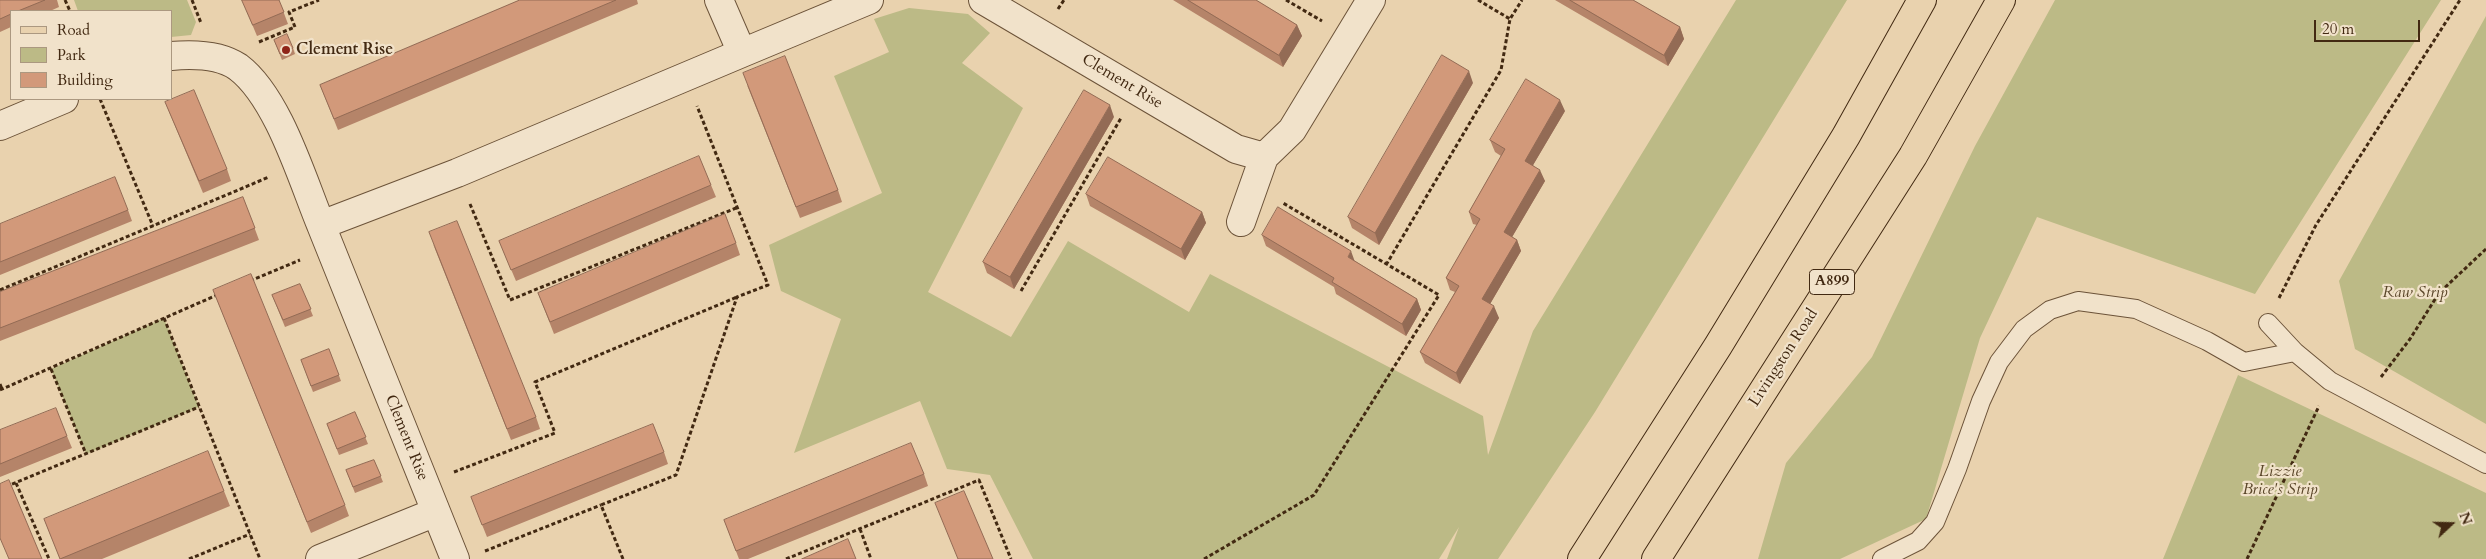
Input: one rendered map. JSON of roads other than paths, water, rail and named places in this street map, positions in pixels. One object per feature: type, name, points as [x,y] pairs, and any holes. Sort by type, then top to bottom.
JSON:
[{"type":"main road","points":[[1582,559],[1718,346],[1846,136],[1922,0]]},
{"type":"main road","name":"Livingston Road","points":[[1656,559],[1913,156],[2000,0]]},
{"type":"street","points":[[719,0],[742,53]]},
{"type":"street","points":[[325,236],[457,172],[869,0]]},
{"type":"street","name":"Clement Rise","points":[[983,0],[1236,148],[1264,157]]},
{"type":"street","points":[[1241,222],[1264,157],[1292,130],[1371,0]]},
{"type":"street","name":"Clement Rise","points":[[172,56],[200,53],[237,67],[262,92],[283,131],[454,559]]},
{"type":"street","points":[[0,126],[62,100]]},
{"type":"street","points":[[320,559],[436,512]]},
{"type":"lane","points":[[1882,559],[1918,541],[1935,522],[1957,469],[1981,401],[2000,362],[2024,329],[2050,310],[2078,301],[2136,309],[2207,341],[2244,362],[2295,352]]},
{"type":"lane","points":[[2268,323],[2295,352],[2330,381],[2486,464]]},
{"type":"place","name":"Clement Rise","points":[[286,50]]},
{"type":"park label","name":"Raw Strip","points":[[2415,293]]},
{"type":"park label","name":"Lizzie Brice's Strip","points":[[2280,481]]}]
